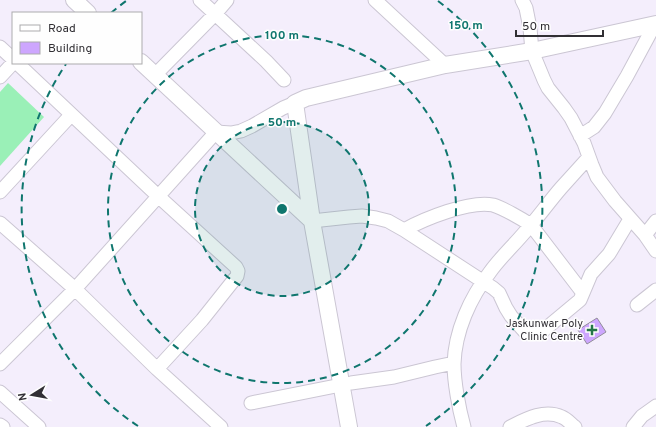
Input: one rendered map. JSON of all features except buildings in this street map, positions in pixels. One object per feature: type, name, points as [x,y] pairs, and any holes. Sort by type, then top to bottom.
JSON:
[{"type":"street","points":[[74,0],[87,12]]},
{"type":"street","points":[[200,0],[266,61],[284,80]]},
{"type":"street","points":[[155,75],[228,0]]},
{"type":"street","points":[[376,0],[445,65]]},
{"type":"street","points":[[522,0],[526,8],[530,28],[532,51],[546,84],[564,108],[580,136],[597,177],[615,201],[645,235],[656,251]]},
{"type":"street","points":[[216,132],[231,133],[240,131],[252,126],[283,108],[306,98],[445,65],[532,51],[656,24]]},
{"type":"street","points":[[580,136],[594,127],[605,113],[656,24]]},
{"type":"street","points":[[0,47],[12,58]]},
{"type":"street","points":[[142,63],[312,221],[362,216],[388,221],[494,288],[499,293],[506,308],[520,327],[526,332],[532,334],[544,330],[580,300],[591,274],[610,254],[630,219]]},
{"type":"street","points":[[0,77],[12,64]]},
{"type":"street","points":[[19,64],[158,196],[236,266],[238,276],[202,320],[157,369]]},
{"type":"street","points":[[295,103],[312,221],[349,427]]},
{"type":"street","points":[[0,192],[71,115]]},
{"type":"street","points":[[0,364],[75,289],[216,132]]},
{"type":"street","points":[[464,427],[456,387],[454,363],[461,325],[470,302],[483,281],[498,262],[589,157]]},
{"type":"street","points":[[404,230],[416,223],[434,216],[473,204],[493,205],[531,225],[583,293]]},
{"type":"street","points":[[645,235],[656,221]]},
{"type":"street","points":[[0,223],[75,289],[157,369],[221,427]]},
{"type":"street","points":[[637,305],[656,290]]},
{"type":"street","points":[[251,403],[351,383],[394,377],[454,363]]},
{"type":"street","points":[[0,392],[39,427]]},
{"type":"street","points":[[633,427],[642,416],[656,406]]},
{"type":"street","points":[[510,427],[538,414],[546,414],[561,417],[575,427]]},
{"type":"green space","points":[[8,83],[44,117],[0,166],[0,92]]},
{"type":"place","name":"Jaskunwar Poly Clinic Centre","points":[[592,330]]}]
